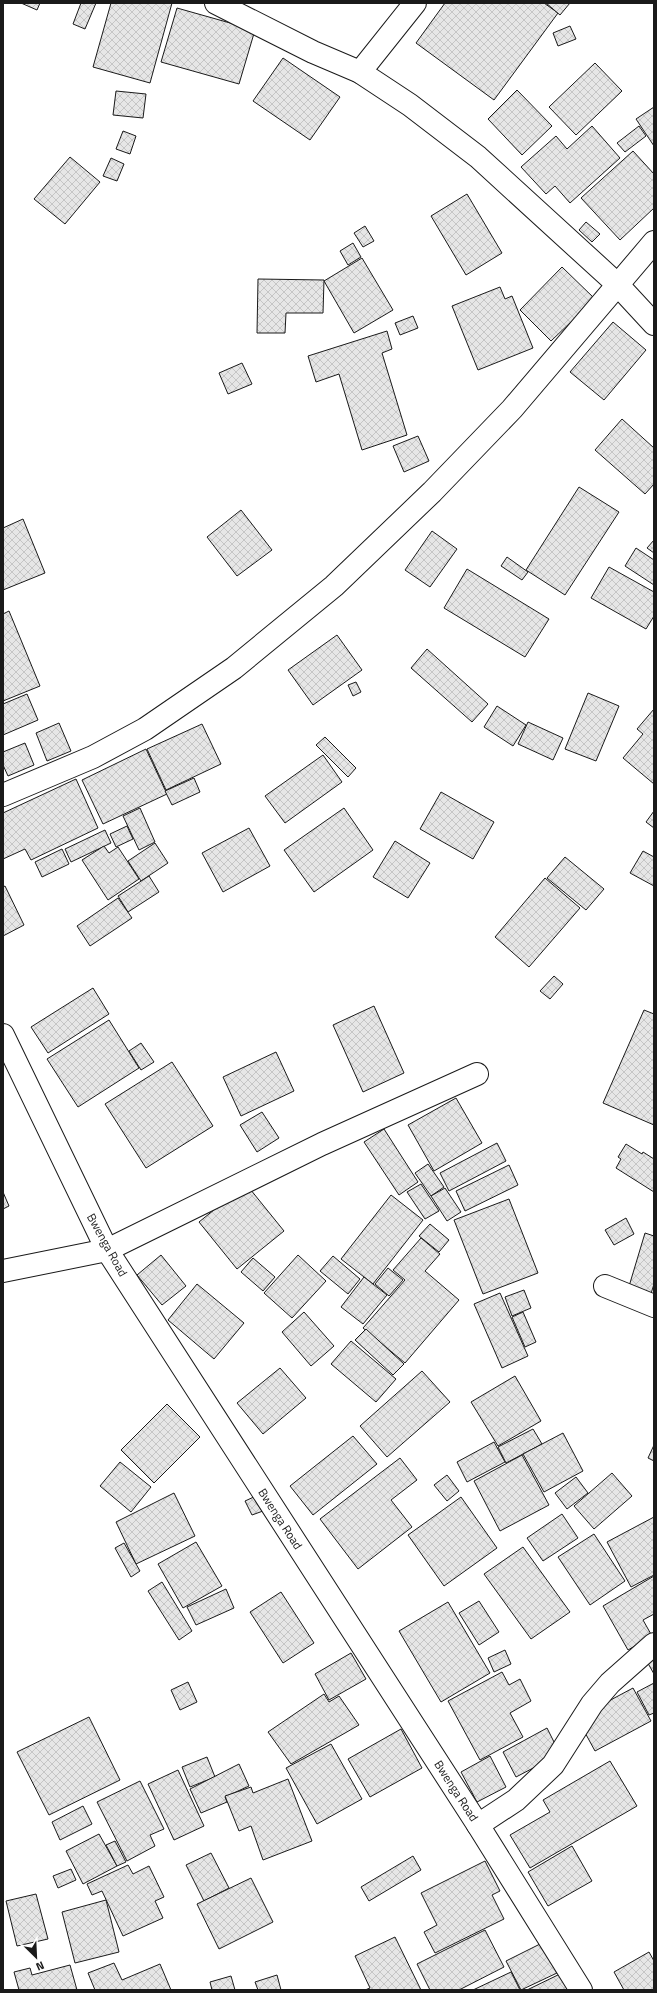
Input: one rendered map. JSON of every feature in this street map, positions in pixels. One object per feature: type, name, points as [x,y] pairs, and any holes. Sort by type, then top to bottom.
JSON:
[{"type":"street","points":[[216,3],[313,52],[360,72],[410,105],[478,157],[617,284],[654,324]]},
{"type":"street","points":[[360,72],[416,3]]},
{"type":"street","points":[[3,795],[93,757],[145,729],[234,668],[334,586],[432,492],[512,409],[654,242]]},
{"type":"street","name":"Bwenga Road","points":[[3,1035],[107,1250],[478,1825],[581,1990]]},
{"type":"street","points":[[3,1271],[107,1250],[328,1141],[477,1074]]},
{"type":"street","points":[[605,1286],[654,1306]]},
{"type":"street","points":[[478,1825],[516,1800],[553,1765],[592,1704],[610,1683],[654,1644]]},
{"type":"building","points":[[21,3],[40,3],[37,10]]},
{"type":"building","points":[[81,3],[96,3],[85,29],[73,24]]},
{"type":"building","points":[[111,3],[172,3],[150,83],[93,67]]},
{"type":"building","points":[[445,3],[544,3],[558,13],[494,100],[416,43]]},
{"type":"building","points":[[546,3],[570,3],[560,15]]},
{"type":"building","points":[[177,8],[255,30],[239,84],[161,62]]},
{"type":"building","points":[[570,26],[576,39],[558,46],[553,33]]},
{"type":"building","points":[[283,58],[340,97],[310,140],[253,101]]},
{"type":"building","points":[[595,63],[622,91],[576,135],[549,107]]},
{"type":"building","points":[[517,90],[552,126],[522,155],[488,119]]},
{"type":"building","points":[[116,91],[146,94],[143,118],[113,115]]},
{"type":"building","points":[[654,107],[654,146],[636,119]]},
{"type":"building","points":[[592,126],[620,158],[570,203],[555,186],[546,194],[521,167],[556,136],[567,149]]},
{"type":"building","points":[[639,126],[646,136],[625,152],[617,143]]},
{"type":"building","points":[[123,131],[136,136],[130,154],[116,149]]},
{"type":"building","points":[[633,151],[654,174],[654,208],[620,240],[581,198]]},
{"type":"building","points":[[70,157],[100,182],[65,224],[34,199]]},
{"type":"building","points":[[111,158],[124,164],[117,181],[103,176]]},
{"type":"building","points":[[467,194],[502,253],[466,275],[431,216]]},
{"type":"building","points":[[586,222],[600,234],[592,242],[579,230]]},
{"type":"building","points":[[365,226],[374,241],[363,247],[354,233]]},
{"type":"building","points":[[353,243],[361,257],[348,265],[340,251]]},
{"type":"building","points":[[362,258],[393,310],[354,333],[324,281]]},
{"type":"building","points":[[562,267],[595,299],[551,341],[520,310]]},
{"type":"building","points":[[258,279],[324,280],[323,313],[286,313],[285,333],[257,333]]},
{"type":"building","points":[[500,287],[505,299],[512,296],[533,348],[478,370],[452,306]]},
{"type":"building","points":[[413,316],[418,328],[400,335],[395,323]]},
{"type":"building","points":[[613,322],[646,350],[604,400],[570,372]]},
{"type":"building","points":[[387,331],[392,349],[382,353],[407,435],[362,450],[339,374],[316,382],[308,356]]},
{"type":"building","points":[[242,363],[252,384],[228,394],[219,373]]},
{"type":"building","points":[[622,419],[654,448],[654,484],[645,494],[595,450]]},
{"type":"building","points":[[418,436],[429,461],[404,472],[393,446]]},
{"type":"building","points":[[579,487],[619,512],[565,595],[526,570]]},
{"type":"building","points":[[241,510],[272,550],[237,576],[207,537]]},
{"type":"building","points":[[23,519],[45,573],[3,590],[3,528]]},
{"type":"building","points":[[432,531],[457,549],[430,587],[405,570]]},
{"type":"building","points":[[654,540],[654,553],[647,548]]},
{"type":"building","points":[[636,548],[654,560],[654,585],[625,566]]},
{"type":"building","points":[[507,557],[528,572],[522,580],[501,566]]},
{"type":"building","points":[[609,567],[654,592],[654,616],[646,629],[591,598]]},
{"type":"building","points":[[467,569],[549,619],[525,657],[444,608]]},
{"type":"building","points":[[9,611],[40,686],[3,701],[3,614]]},
{"type":"building","points":[[337,635],[362,670],[313,705],[288,670]]},
{"type":"building","points":[[427,649],[488,704],[472,722],[411,668]]},
{"type":"building","points":[[356,682],[361,692],[353,696],[348,685]]},
{"type":"building","points":[[588,693],[619,706],[596,761],[565,749]]},
{"type":"building","points":[[27,694],[38,720],[3,735],[3,704]]},
{"type":"building","points":[[497,706],[526,725],[513,746],[484,727]]},
{"type":"building","points":[[654,709],[654,784],[623,758],[643,734],[637,729]]},
{"type":"building","points":[[528,722],[563,738],[553,760],[518,744]]},
{"type":"building","points":[[59,723],[71,751],[47,761],[36,733]]},
{"type":"building","points":[[202,724],[221,764],[166,790],[147,749]]},
{"type":"building","points":[[325,737],[356,768],[348,777],[316,745]]},
{"type":"building","points":[[25,743],[34,765],[8,776],[3,765],[3,752]]},
{"type":"building","points":[[146,749],[167,794],[103,824],[82,780]]},
{"type":"building","points":[[323,755],[342,782],[285,823],[265,796]]},
{"type":"building","points":[[194,778],[200,792],[172,805],[165,791]]},
{"type":"building","points":[[76,779],[98,828],[31,860],[25,849],[3,859],[3,813]]},
{"type":"building","points":[[441,792],[494,822],[473,859],[420,829]]},
{"type":"building","points":[[140,808],[155,842],[139,850],[123,816]]},
{"type":"building","points":[[344,808],[373,850],[314,892],[284,850]]},
{"type":"building","points":[[654,811],[654,828],[646,822]]},
{"type":"building","points":[[127,826],[133,839],[116,847],[110,834]]},
{"type":"building","points":[[249,828],[270,866],[223,892],[202,853]]},
{"type":"building","points":[[105,830],[111,843],[71,862],[65,849]]},
{"type":"building","points":[[395,841],[430,863],[408,898],[373,877]]},
{"type":"building","points":[[155,843],[168,863],[141,881],[128,861]]},
{"type":"building","points":[[104,846],[109,853],[118,847],[139,879],[108,900],[82,860]]},
{"type":"building","points":[[62,849],[69,864],[42,877],[35,862]]},
{"type":"building","points":[[643,851],[654,857],[654,886],[630,873]]},
{"type":"building","points":[[565,857],[604,889],[586,910],[547,878]]},
{"type":"building","points":[[149,876],[159,892],[128,912],[118,896]]},
{"type":"building","points":[[545,878],[580,908],[529,967],[495,937]]},
{"type":"building","points":[[5,886],[24,925],[3,936],[3,887]]},
{"type":"building","points":[[118,898],[132,918],[90,946],[77,926]]},
{"type":"building","points":[[554,976],[563,984],[550,999],[540,991]]},
{"type":"building","points":[[93,988],[109,1014],[48,1053],[31,1027]]},
{"type":"building","points":[[374,1006],[404,1073],[363,1092],[333,1025]]},
{"type":"building","points":[[644,1010],[654,1014],[654,1125],[603,1103]]},
{"type":"building","points":[[109,1020],[139,1068],[78,1107],[47,1059]]},
{"type":"building","points":[[141,1043],[154,1062],[141,1070],[129,1051]]},
{"type":"building","points":[[276,1052],[294,1091],[241,1116],[223,1077]]},
{"type":"building","points":[[172,1062],[213,1126],[146,1168],[105,1104]]},
{"type":"building","points":[[456,1098],[482,1143],[434,1171],[408,1125]]},
{"type":"building","points":[[262,1112],[279,1138],[257,1152],[240,1125]]},
{"type":"building","points":[[384,1129],[418,1182],[399,1195],[364,1142]]},
{"type":"building","points":[[497,1143],[506,1161],[449,1191],[440,1173]]},
{"type":"building","points":[[626,1144],[642,1154],[643,1152],[654,1159],[654,1192],[616,1168],[621,1159],[618,1157]]},
{"type":"building","points":[[428,1164],[444,1187],[431,1196],[415,1173]]},
{"type":"building","points":[[509,1165],[518,1185],[465,1211],[456,1191]]},
{"type":"building","points":[[246,1184],[284,1231],[237,1269],[199,1222]]},
{"type":"building","points":[[421,1184],[439,1211],[425,1219],[407,1192]]},
{"type":"building","points":[[445,1188],[461,1212],[447,1221],[431,1196]]},
{"type":"building","points":[[3,1192],[9,1206],[3,1209]]},
{"type":"building","points":[[391,1195],[423,1220],[373,1284],[341,1259]]},
{"type":"building","points":[[509,1199],[538,1273],[483,1294],[454,1220]]},
{"type":"building","points":[[626,1218],[634,1234],[614,1245],[605,1230]]},
{"type":"building","points":[[430,1224],[449,1240],[439,1252],[419,1236]]},
{"type":"building","points":[[645,1233],[654,1236],[654,1284],[649,1300],[627,1293]]},
{"type":"building","points":[[421,1238],[440,1254],[425,1271],[459,1300],[405,1363],[363,1328],[405,1280],[393,1270]]},
{"type":"building","points":[[161,1255],[186,1286],[162,1305],[137,1275]]},
{"type":"building","points":[[298,1255],[326,1281],[292,1318],[264,1293]]},
{"type":"building","points":[[333,1256],[360,1279],[348,1294],[320,1271]]},
{"type":"building","points":[[253,1258],[275,1277],[263,1291],[241,1272]]},
{"type":"building","points":[[388,1268],[403,1280],[389,1296],[375,1284]]},
{"type":"building","points":[[364,1277],[387,1295],[363,1324],[341,1307]]},
{"type":"building","points":[[197,1284],[244,1323],[214,1359],[168,1320]]},
{"type":"building","points":[[524,1290],[531,1308],[512,1316],[505,1297]]},
{"type":"building","points":[[500,1293],[528,1356],[502,1368],[474,1304]]},
{"type":"building","points":[[304,1312],[334,1346],[311,1366],[282,1332]]},
{"type":"building","points":[[523,1312],[536,1342],[525,1347],[512,1317]]},
{"type":"building","points":[[366,1329],[404,1364],[393,1375],[355,1340]]},
{"type":"building","points":[[351,1341],[396,1379],[376,1402],[331,1364]]},
{"type":"building","points":[[280,1368],[306,1398],[263,1434],[237,1403]]},
{"type":"building","points":[[422,1371],[450,1402],[387,1457],[360,1426]]},
{"type":"building","points":[[515,1376],[541,1421],[498,1446],[471,1402]]},
{"type":"building","points":[[167,1404],[200,1437],[154,1483],[121,1450]]},
{"type":"building","points":[[533,1429],[542,1444],[506,1463],[498,1447]]},
{"type":"building","points":[[563,1433],[583,1471],[544,1492],[523,1454]]},
{"type":"building","points":[[353,1436],[377,1464],[313,1515],[290,1486]]},
{"type":"building","points":[[494,1442],[505,1462],[467,1482],[457,1462]]},
{"type":"building","points":[[654,1445],[654,1461],[648,1458]]},
{"type":"building","points":[[522,1455],[549,1505],[500,1531],[474,1481]]},
{"type":"building","points":[[400,1458],[417,1480],[391,1500],[412,1527],[358,1569],[320,1519]]},
{"type":"building","points":[[120,1462],[151,1487],[131,1512],[100,1486]]},
{"type":"building","points":[[612,1473],[632,1496],[594,1529],[574,1506]]},
{"type":"building","points":[[447,1475],[459,1491],[447,1501],[434,1485]]},
{"type":"building","points":[[576,1477],[588,1493],[567,1509],[555,1493]]},
{"type":"building","points":[[174,1493],[195,1536],[136,1564],[116,1522]]},
{"type":"building","points":[[256,1496],[263,1511],[252,1515],[245,1501]]},
{"type":"building","points":[[461,1497],[497,1548],[444,1586],[408,1535]]},
{"type":"building","points":[[562,1514],[578,1538],[543,1561],[527,1538]]},
{"type":"building","points":[[654,1517],[654,1575],[631,1587],[607,1542]]},
{"type":"building","points":[[594,1534],[625,1581],[590,1605],[558,1557]]},
{"type":"building","points":[[196,1542],[222,1586],[183,1608],[158,1564]]},
{"type":"building","points":[[124,1543],[140,1571],[131,1577],[115,1548]]},
{"type":"building","points":[[523,1547],[570,1612],[531,1639],[484,1574]]},
{"type":"building","points":[[654,1576],[654,1614],[643,1620],[652,1636],[628,1650],[603,1606]]},
{"type":"building","points":[[162,1582],[192,1631],[179,1640],[148,1591]]},
{"type":"building","points":[[226,1589],[234,1608],[196,1625],[187,1607]]},
{"type":"building","points":[[281,1592],[314,1643],[283,1663],[250,1612]]},
{"type":"building","points":[[479,1601],[499,1632],[479,1645],[459,1613]]},
{"type":"building","points":[[448,1602],[490,1673],[441,1702],[399,1631]]},
{"type":"building","points":[[654,1644],[654,1674],[641,1651]]},
{"type":"building","points":[[505,1650],[511,1664],[494,1672],[488,1658]]},
{"type":"building","points":[[351,1653],[366,1679],[329,1700],[315,1674]]},
{"type":"building","points":[[502,1672],[509,1685],[520,1679],[531,1701],[510,1713],[523,1737],[480,1760],[448,1701]]},
{"type":"building","points":[[188,1682],[197,1702],[180,1710],[171,1690]]},
{"type":"building","points":[[654,1683],[654,1713],[649,1715],[637,1692]]},
{"type":"building","points":[[633,1688],[651,1721],[595,1751],[577,1718]]},
{"type":"building","points":[[324,1694],[329,1702],[339,1696],[359,1725],[291,1764],[268,1732]]},
{"type":"building","points":[[89,1717],[120,1780],[49,1815],[17,1752]]},
{"type":"building","points":[[547,1728],[560,1754],[516,1777],[503,1752]]},
{"type":"building","points":[[401,1729],[422,1768],[370,1797],[348,1759]]},
{"type":"building","points":[[331,1744],[362,1799],[317,1824],[286,1768]]},
{"type":"building","points":[[490,1756],[506,1787],[477,1802],[461,1772]]},
{"type":"building","points":[[207,1757],[215,1777],[190,1787],[182,1767]]},
{"type":"building","points":[[610,1761],[637,1806],[530,1868],[510,1835],[550,1812],[543,1800]]},
{"type":"building","points":[[239,1764],[249,1786],[225,1797],[227,1802],[201,1813],[190,1789]]},
{"type":"building","points":[[178,1770],[204,1826],[174,1840],[148,1784]]},
{"type":"building","points":[[288,1779],[312,1841],[263,1860],[251,1826],[239,1831],[225,1796],[251,1787],[253,1793]]},
{"type":"building","points":[[140,1781],[164,1829],[150,1835],[155,1846],[127,1861],[97,1802]]},
{"type":"building","points":[[83,1806],[92,1824],[60,1840],[52,1822]]},
{"type":"building","points":[[99,1834],[117,1866],[83,1884],[66,1851]]},
{"type":"building","points":[[115,1841],[126,1862],[117,1866],[106,1845]]},
{"type":"building","points":[[572,1846],[592,1881],[548,1906],[528,1872]]},
{"type":"building","points":[[211,1853],[229,1888],[204,1901],[186,1865]]},
{"type":"building","points":[[413,1856],[421,1870],[369,1901],[361,1887]]},
{"type":"building","points":[[485,1861],[500,1891],[492,1895],[504,1919],[435,1953],[424,1932],[437,1925],[421,1893]]},
{"type":"building","points":[[128,1865],[133,1874],[149,1866],[164,1897],[155,1901],[163,1918],[123,1936],[102,1891],[92,1895],[87,1884]]},
{"type":"building","points":[[71,1869],[76,1880],[58,1888],[53,1876]]},
{"type":"building","points":[[251,1878],[273,1922],[219,1949],[197,1904]]},
{"type":"building","points":[[36,1894],[48,1939],[17,1946],[6,1901]]},
{"type":"building","points":[[106,1900],[119,1952],[75,1963],[62,1912]]},
{"type":"building","points":[[485,1930],[504,1967],[459,1990],[430,1990],[417,1964]]},
{"type":"building","points":[[395,1937],[421,1990],[365,1990],[370,1988],[355,1956]]},
{"type":"building","points":[[542,1943],[557,1973],[521,1990],[506,1961]]},
{"type":"building","points":[[649,1952],[654,1961],[654,1990],[624,1990],[614,1972]]},
{"type":"building","points":[[114,1963],[122,1980],[160,1964],[171,1990],[95,1990],[88,1973]]},
{"type":"building","points":[[70,1965],[77,1990],[19,1990],[14,1972],[30,1968],[32,1975]]},
{"type":"building","points":[[511,1972],[520,1990],[473,1990]]},
{"type":"building","points":[[562,1973],[570,1990],[527,1990]]},
{"type":"building","points":[[277,1975],[281,1990],[258,1990],[255,1982]]},
{"type":"building","points":[[231,1976],[235,1990],[212,1990],[210,1982]]}]
